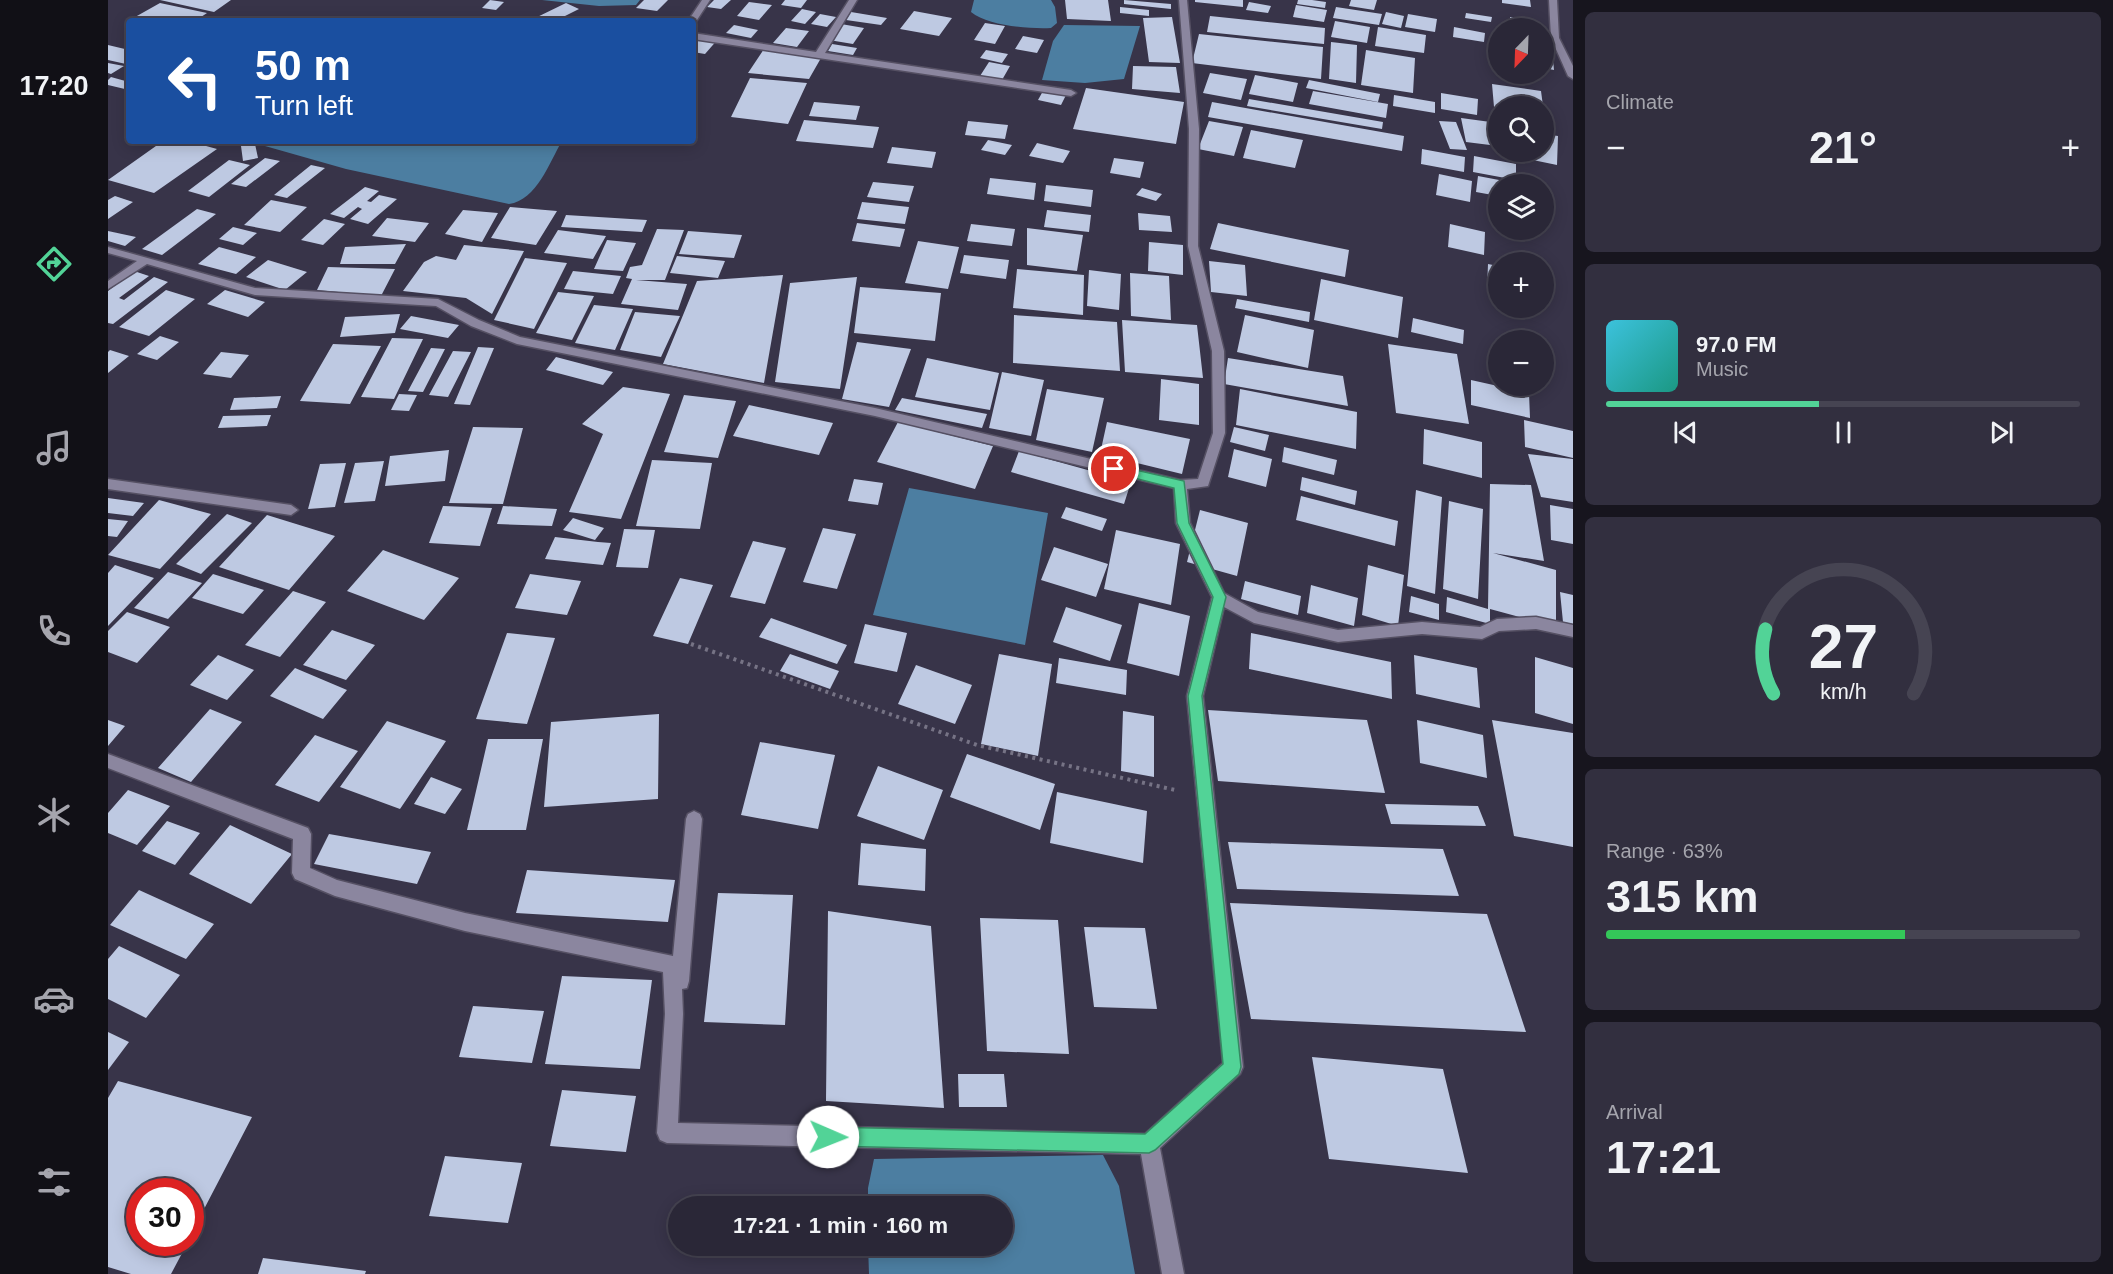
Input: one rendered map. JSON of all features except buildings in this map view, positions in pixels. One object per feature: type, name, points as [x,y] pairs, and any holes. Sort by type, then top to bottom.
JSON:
[{"type":"street","points":[[694,18],[706,0]]},
{"type":"street","points":[[819,55],[853,0]]},
{"type":"street","points":[[108,250],[255,291],[438,303],[475,323],[517,340],[875,412],[1180,484],[1203,483],[1219,433],[1218,351],[1193,246],[1194,129],[1182,0]]},
{"type":"street","points":[[1553,0],[1555,38],[1573,76]]},
{"type":"street","points":[[696,36],[1071,93]]},
{"type":"street","points":[[108,286],[146,260]]},
{"type":"street","points":[[108,484],[291,510]]},
{"type":"street","points":[[1180,484],[1183,523],[1220,597],[1254,617],[1338,636],[1422,628],[1482,633],[1497,625],[1536,623],[1573,631]]},
{"type":"street","points":[[667,1133],[1149,1144],[1233,1067],[1195,696],[1220,597]]},
{"type":"street","points":[[108,761],[302,834],[301,873],[335,888],[465,922],[672,964],[675,1014],[667,1133]]},
{"type":"street","points":[[667,1133],[694,819]]},
{"type":"street","points":[[1149,1144],[1173,1274]]},
{"type":"path","points":[[691,644],[977,745],[1139,784],[1205,795]]},
{"type":"water","points":[[542,0],[640,0],[636,5],[599,6]]},
{"type":"water","points":[[974,0],[1051,0],[1055,7],[1057,23],[1051,28],[1042,28],[988,21],[971,12]]},
{"type":"water","points":[[1064,25],[1140,26],[1124,79],[1085,83],[1042,80],[1053,41]]},
{"type":"water","points":[[263,144],[560,144],[535,188],[519,201],[509,204],[346,169]]},
{"type":"water","points":[[909,488],[1048,513],[1025,645],[873,615]]},
{"type":"water","points":[[1103,1155],[1119,1186],[1135,1274],[869,1274],[868,1256],[1013,1256],[1013,1196],[868,1196],[874,1159]]},
{"type":"route","points":[[828,1137],[1149,1144],[1233,1067],[1195,696],[1220,597],[1183,523],[1180,484],[1114,469]]}]
